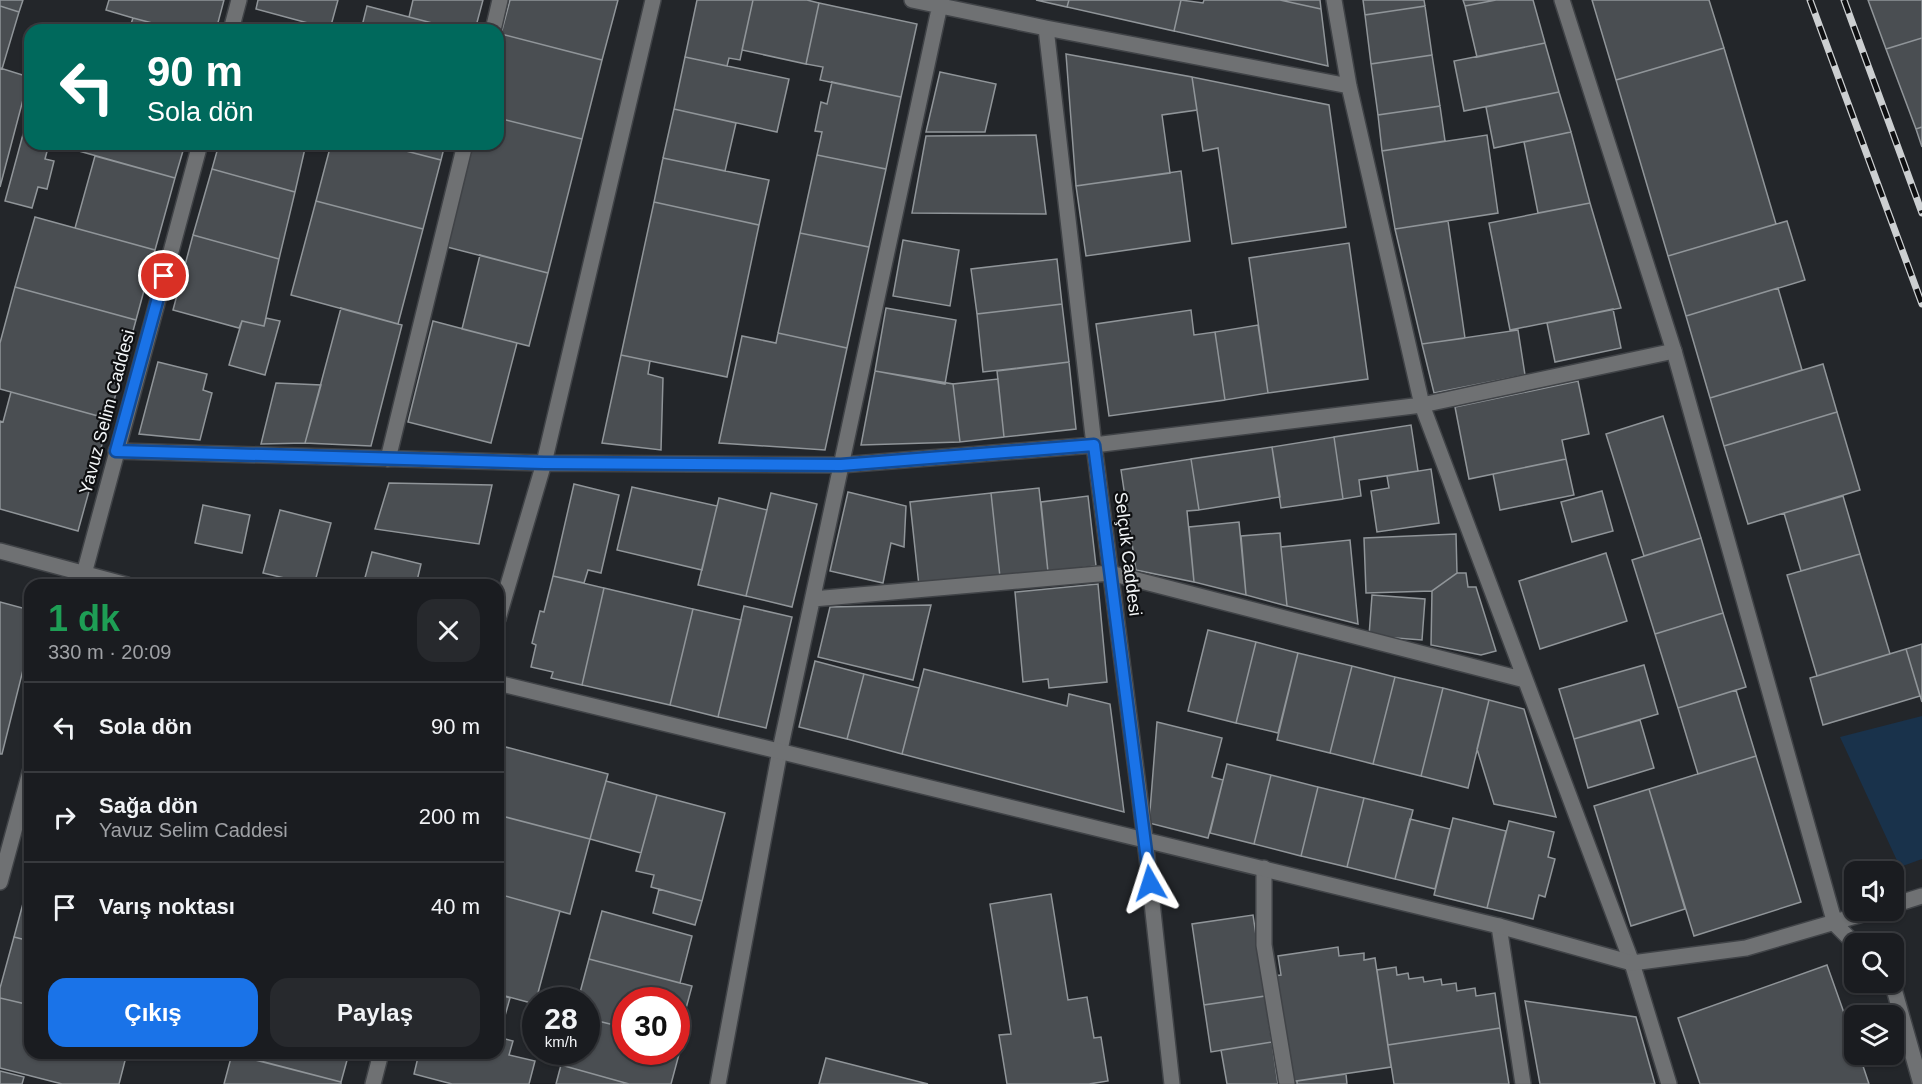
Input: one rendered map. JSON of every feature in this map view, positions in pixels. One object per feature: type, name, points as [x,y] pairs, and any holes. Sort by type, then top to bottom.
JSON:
[{"type":"street","points":[[233,24],[239,0]]},
{"type":"street","points":[[494,24],[500,0]]},
{"type":"street","points":[[504,599],[544,463],[652,0]]},
{"type":"street","points":[[912,0],[940,3],[1046,28],[1349,86]]},
{"type":"street","points":[[1334,0],[1349,86],[1422,405],[1632,963],[1670,1084]]},
{"type":"street","points":[[1562,0],[1674,351],[1835,924],[1844,933]]},
{"type":"street","points":[[718,1084],[780,750],[940,3]]},
{"type":"street","name":"Selçuk Caddesi","points":[[1046,28],[1094,445],[1145,839],[1172,1084]]},
{"type":"street","name":"Yavuz Selim Caddesi","points":[[82,579],[198,150]]},
{"type":"street","points":[[388,459],[464,150]]},
{"type":"street","points":[[116,451],[544,463],[841,465],[1094,445],[1422,405],[1674,351]]},
{"type":"street","points":[[0,551],[82,579]]},
{"type":"street","points":[[813,598],[1110,573],[1526,680]]},
{"type":"street","points":[[504,684],[1499,926],[1632,963],[1746,948],[1844,921]]},
{"type":"street","points":[[0,882],[24,794]]},
{"type":"street","points":[[1264,868],[1264,945],[1287,1084]]},
{"type":"street","points":[[1904,902],[1922,896]]},
{"type":"street","points":[[1499,926],[1522,1084]]},
{"type":"street","points":[[1895,993],[1921,1084]]},
{"type":"street","points":[[373,1084],[379,1059]]},
{"type":"shaded area","points":[[1922,716],[1922,859],[1904,866],[1904,861],[1897,861],[1840,737]]},
{"type":"building","points":[[0,0],[23,0],[19,12],[0,6]]},
{"type":"building","points":[[109,0],[224,0],[218,24],[156,24],[106,10]]},
{"type":"building","points":[[258,0],[338,0],[331,24],[312,24],[256,9]]},
{"type":"building","points":[[413,0],[483,0],[477,24],[436,24],[409,17]]},
{"type":"building","points":[[510,0],[618,0],[602,60],[504,35],[504,24]]},
{"type":"building","points":[[697,0],[753,0],[740,60],[729,58],[727,66],[685,57]]},
{"type":"building","points":[[753,0],[807,0],[819,3],[806,64],[742,50]]},
{"type":"building","points":[[1036,0],[1069,0],[1067,7]]},
{"type":"building","points":[[1069,0],[1181,0],[1174,31],[1067,7]]},
{"type":"building","points":[[1181,0],[1203,3],[1204,0],[1280,0],[1321,9],[1328,66],[1174,31]]},
{"type":"building","points":[[1280,0],[1320,0],[1321,9]]},
{"type":"building","points":[[1363,0],[1424,0],[1425,6],[1365,15]]},
{"type":"building","points":[[1463,0],[1496,0],[1465,6]]},
{"type":"building","points":[[1496,0],[1533,0],[1545,43],[1477,57],[1465,6]]},
{"type":"building","points":[[1592,0],[1709,0],[1724,48],[1616,80]]},
{"type":"building","points":[[1868,0],[1922,0],[1922,38],[1886,49]]},
{"type":"building","points":[[819,3],[917,24],[901,97],[820,80],[823,67],[806,64]]},
{"type":"building","points":[[0,6],[19,12],[2,69],[0,68]]},
{"type":"building","points":[[367,6],[436,24],[362,24]]},
{"type":"building","points":[[1425,6],[1432,55],[1371,64],[1365,15]]},
{"type":"building","points":[[133,18],[156,24],[131,24]]},
{"type":"building","points":[[504,35],[602,60],[582,139],[504,120]]},
{"type":"building","points":[[1922,38],[1922,127],[1916,129],[1886,49]]},
{"type":"building","points":[[1545,43],[1559,92],[1464,111],[1454,61]]},
{"type":"building","points":[[1724,48],[1776,224],[1668,256],[1616,80]]},
{"type":"building","points":[[1066,54],[1192,77],[1197,110],[1162,115],[1170,173],[1076,186]]},
{"type":"building","points":[[1432,55],[1440,106],[1378,115],[1371,64]]},
{"type":"building","points":[[685,57],[789,79],[777,132],[674,109]]},
{"type":"building","points":[[0,68],[24,75],[24,96],[0,187]]},
{"type":"building","points":[[940,72],[996,84],[985,132],[926,132]]},
{"type":"building","points":[[1192,77],[1329,105],[1346,227],[1232,244],[1218,148],[1203,151]]},
{"type":"building","points":[[832,82],[901,97],[886,169],[817,155],[822,132],[815,131],[821,102],[827,104]]},
{"type":"building","points":[[1559,92],[1571,132],[1494,148],[1486,107]]},
{"type":"building","points":[[1440,106],[1445,141],[1382,151],[1378,115]]},
{"type":"building","points":[[674,109],[736,123],[725,171],[663,158]]},
{"type":"building","points":[[504,120],[582,139],[548,273],[447,247],[471,150],[504,150]]},
{"type":"building","points":[[1922,127],[1922,147],[1916,129]]},
{"type":"building","points":[[24,131],[24,150],[47,150],[45,159],[54,161],[47,189],[38,187],[32,208],[5,201]]},
{"type":"building","points":[[1571,132],[1590,203],[1538,213],[1524,142]]},
{"type":"building","points":[[1036,135],[1046,214],[912,213],[926,136]]},
{"type":"building","points":[[1487,135],[1498,213],[1395,229],[1382,151]]},
{"type":"building","points":[[75,150],[183,150],[175,178]]},
{"type":"building","points":[[217,150],[305,150],[295,192],[212,169]]},
{"type":"building","points":[[329,150],[402,150],[441,160],[423,229],[316,201]]},
{"type":"building","points":[[402,150],[444,150],[441,160]]},
{"type":"building","points":[[817,155],[886,169],[869,247],[800,233]]},
{"type":"building","points":[[95,156],[175,178],[155,250],[75,228]]},
{"type":"building","points":[[663,158],[769,180],[759,225],[654,202]]},
{"type":"building","points":[[212,169],[295,192],[279,259],[193,235]]},
{"type":"building","points":[[1181,171],[1190,241],[1086,256],[1076,186]]},
{"type":"building","points":[[316,201],[423,229],[398,324],[291,295]]},
{"type":"building","points":[[654,202],[759,225],[727,377],[621,355]]},
{"type":"building","points":[[1590,203],[1621,308],[1510,330],[1489,223]]},
{"type":"building","points":[[35,217],[155,250],[136,320],[15,287]]},
{"type":"building","points":[[1448,221],[1465,338],[1422,344],[1395,229]]},
{"type":"building","points":[[1787,221],[1805,280],[1686,316],[1668,256]]},
{"type":"building","points":[[800,233],[869,247],[847,348],[778,333]]},
{"type":"building","points":[[193,235],[279,259],[264,326],[242,321],[239,328],[173,310]]},
{"type":"building","points":[[903,240],[959,250],[950,306],[893,296]]},
{"type":"building","points":[[1349,243],[1368,379],[1268,393],[1249,258]]},
{"type":"building","points":[[480,255],[548,273],[529,346],[462,329]]},
{"type":"building","points":[[1057,259],[1062,304],[977,314],[971,269]]},
{"type":"building","points":[[15,287],[136,320],[109,419],[0,389],[0,343]]},
{"type":"building","points":[[1778,288],[1802,370],[1710,398],[1686,316]]},
{"type":"building","points":[[1062,304],[1069,362],[983,372],[977,314]]},
{"type":"building","points":[[341,308],[402,325],[371,446],[305,443]]},
{"type":"building","points":[[886,308],[956,320],[945,384],[875,371]]},
{"type":"building","points":[[1613,309],[1621,348],[1555,362],[1547,323]]},
{"type":"building","points":[[1191,310],[1194,335],[1215,332],[1225,400],[1109,416],[1096,324]]},
{"type":"building","points":[[266,318],[280,321],[265,375],[229,365],[242,321],[264,326]]},
{"type":"building","points":[[433,321],[517,343],[491,443],[408,422]]},
{"type":"building","points":[[1258,325],[1268,393],[1225,400],[1215,332]]},
{"type":"building","points":[[1518,330],[1525,375],[1434,393],[1422,344]]},
{"type":"building","points":[[778,333],[847,348],[825,450],[719,443],[742,336],[776,343]]},
{"type":"building","points":[[621,355],[650,361],[648,374],[663,378],[661,450],[602,443]]},
{"type":"building","points":[[158,362],[207,374],[203,390],[212,393],[200,440],[139,434]]},
{"type":"building","points":[[1069,362],[1076,429],[1004,437],[997,371]]},
{"type":"building","points":[[1823,364],[1837,412],[1724,446],[1710,398]]},
{"type":"building","points":[[875,371],[953,384],[960,442],[861,445]]},
{"type":"building","points":[[998,379],[1004,437],[960,442],[953,384]]},
{"type":"building","points":[[1578,381],[1589,434],[1562,440],[1566,459],[1469,479],[1455,407]]},
{"type":"building","points":[[276,383],[321,385],[305,443],[261,444]]},
{"type":"building","points":[[11,392],[109,419],[78,531],[0,509],[0,421],[3,422]]},
{"type":"building","points":[[1837,412],[1860,490],[1748,524],[1724,446]]},
{"type":"building","points":[[1663,416],[1701,538],[1644,556],[1606,434]]},
{"type":"building","points":[[1411,425],[1418,471],[1359,480],[1361,496],[1343,499],[1334,437]]},
{"type":"building","points":[[1334,437],[1343,499],[1281,508],[1272,447]]},
{"type":"building","points":[[1272,447],[1280,497],[1199,510],[1191,459]]},
{"type":"building","points":[[1191,459],[1199,510],[1187,511],[1194,582],[1136,570],[1121,470]]},
{"type":"building","points":[[1566,459],[1574,495],[1500,510],[1493,474]]},
{"type":"building","points":[[1431,469],[1439,523],[1377,532],[1371,491],[1389,488],[1387,476]]},
{"type":"building","points":[[389,483],[492,485],[479,544],[375,529]]},
{"type":"building","points":[[574,484],[619,495],[601,573],[588,570],[584,583],[553,576]]},
{"type":"building","points":[[632,487],[717,506],[702,570],[617,550]]},
{"type":"building","points":[[1039,488],[1048,572],[1000,577],[991,493]]},
{"type":"building","points":[[1602,491],[1613,531],[1572,542],[1561,502]]},
{"type":"building","points":[[848,492],[906,506],[904,547],[891,543],[883,583],[830,571]]},
{"type":"building","points":[[771,493],[817,504],[792,607],[746,596]]},
{"type":"building","points":[[991,493],[1000,577],[919,586],[910,502]]},
{"type":"building","points":[[1088,496],[1096,566],[1048,572],[1041,502]]},
{"type":"building","points":[[1843,496],[1860,554],[1801,571],[1784,513]]},
{"type":"building","points":[[719,498],[767,510],[746,596],[698,585]]},
{"type":"building","points":[[203,505],[250,515],[242,553],[195,543]]},
{"type":"building","points":[[280,510],[331,523],[316,579],[288,579],[263,573]]},
{"type":"building","points":[[1239,522],[1246,595],[1194,582],[1189,527]]},
{"type":"building","points":[[1280,533],[1287,606],[1246,595],[1241,536]]},
{"type":"building","points":[[1456,534],[1457,573],[1432,591],[1366,593],[1364,538]]},
{"type":"building","points":[[1701,538],[1723,613],[1655,634],[1632,560]]},
{"type":"building","points":[[1350,540],[1358,624],[1287,606],[1281,547]]},
{"type":"building","points":[[372,552],[421,564],[417,579],[365,579]]},
{"type":"building","points":[[1606,553],[1627,621],[1540,649],[1519,581]]},
{"type":"building","points":[[1860,554],[1890,654],[1817,676],[1787,575]]},
{"type":"building","points":[[1457,573],[1466,573],[1468,587],[1476,587],[1496,651],[1481,655],[1431,645],[1432,591]]},
{"type":"building","points":[[553,576],[604,588],[582,685],[551,678],[553,672],[531,667],[536,645],[532,643],[540,611],[544,612]]},
{"type":"building","points":[[1098,584],[1107,682],[1049,688],[1048,679],[1023,682],[1015,592]]},
{"type":"building","points":[[604,588],[693,609],[670,705],[582,685]]},
{"type":"building","points":[[1372,595],[1425,599],[1422,640],[1369,636]]},
{"type":"building","points":[[0,602],[24,608],[24,666],[2,754],[0,754]]},
{"type":"building","points":[[931,605],[913,680],[818,657],[830,607]]},
{"type":"building","points":[[744,606],[792,617],[766,728],[718,717]]},
{"type":"building","points":[[693,609],[741,620],[718,717],[670,705]]},
{"type":"building","points":[[1723,613],[1746,687],[1678,708],[1655,634]]},
{"type":"building","points":[[1208,630],[1256,642],[1236,723],[1188,711]]},
{"type":"building","points":[[1256,642],[1298,653],[1278,733],[1236,723]]},
{"type":"building","points":[[1922,644],[1922,702],[1906,649]]},
{"type":"building","points":[[1906,649],[1920,696],[1823,725],[1810,678]]},
{"type":"building","points":[[1298,653],[1352,666],[1330,753],[1277,740]]},
{"type":"building","points":[[815,661],[864,674],[847,739],[799,727]]},
{"type":"building","points":[[1644,665],[1658,714],[1574,739],[1559,689]]},
{"type":"building","points":[[1352,666],[1395,677],[1373,764],[1330,753]]},
{"type":"building","points":[[924,669],[1067,706],[1069,694],[1110,704],[1124,812],[902,754]]},
{"type":"building","points":[[864,674],[919,688],[902,754],[847,739]]},
{"type":"building","points":[[1395,677],[1443,688],[1421,776],[1373,764]]},
{"type":"building","points":[[1443,688],[1489,700],[1468,788],[1421,776]]},
{"type":"building","points":[[1736,690],[1756,756],[1698,774],[1678,708]]},
{"type":"building","points":[[1489,700],[1524,709],[1556,817],[1494,804],[1477,749]]},
{"type":"building","points":[[1640,720],[1654,768],[1588,788],[1574,739]]},
{"type":"building","points":[[1157,722],[1222,738],[1212,777],[1223,780],[1208,838],[1149,823]]},
{"type":"building","points":[[504,747],[608,774],[590,839],[504,817]]},
{"type":"building","points":[[1756,756],[1801,902],[1694,936],[1649,789]]},
{"type":"building","points":[[1227,764],[1271,775],[1254,844],[1210,833]]},
{"type":"building","points":[[1271,775],[1318,787],[1301,856],[1254,844]]},
{"type":"building","points":[[606,781],[657,795],[641,853],[590,839]]},
{"type":"building","points":[[1318,787],[1364,798],[1347,867],[1301,856]]},
{"type":"building","points":[[1649,789],[1685,909],[1631,926],[1594,806]]},
{"type":"building","points":[[657,795],[725,813],[702,901],[651,887],[654,875],[636,871]]},
{"type":"building","points":[[1364,798],[1413,810],[1395,879],[1347,867]]},
{"type":"building","points":[[504,817],[590,839],[570,914],[504,896]]},
{"type":"building","points":[[1453,818],[1506,831],[1487,908],[1434,895]]},
{"type":"building","points":[[1410,819],[1450,829],[1435,889],[1395,879]]},
{"type":"building","points":[[1509,821],[1554,832],[1548,857],[1555,859],[1545,897],[1539,895],[1533,919],[1487,908]]},
{"type":"building","points":[[659,889],[702,901],[695,925],[653,913]]},
{"type":"building","points":[[1051,894],[1068,1000],[1087,997],[1094,1038],[1101,1037],[1108,1081],[1089,1084],[1007,1084],[999,1035],[1011,1034],[990,904]]},
{"type":"building","points":[[504,896],[560,911],[540,987],[522,987],[522,1000],[504,996]]},
{"type":"building","points":[[24,900],[24,940],[14,937]]},
{"type":"building","points":[[602,911],[692,936],[680,983],[589,959]]},
{"type":"building","points":[[1253,915],[1265,996],[1204,1005],[1192,924]]},
{"type":"building","points":[[14,937],[24,940],[24,1004],[0,998],[0,988]]},
{"type":"building","points":[[1338,947],[1339,956],[1364,953],[1364,960],[1375,958],[1391,1067],[1289,1082],[1273,976],[1281,975],[1278,956]]},
{"type":"building","points":[[589,959],[692,986],[690,993],[690,987],[612,987],[612,1024],[600,1022],[600,987],[581,987]]},
{"type":"building","points":[[1827,965],[1844,1013],[1844,1065],[1863,1065],[1869,1084],[1700,1084],[1678,1018]]},
{"type":"building","points":[[1396,967],[1397,975],[1408,973],[1409,979],[1423,977],[1424,982],[1441,979],[1442,985],[1456,983],[1457,991],[1475,988],[1476,996],[1495,993],[1500,1028],[1388,1045],[1377,970]]},
{"type":"building","points":[[504,996],[510,998],[504,1019]]},
{"type":"building","points":[[1265,996],[1272,1042],[1211,1052],[1204,1005]]},
{"type":"building","points":[[0,998],[24,1004],[24,1059],[125,1059],[119,1084],[62,1084],[0,1068]]},
{"type":"building","points":[[1525,1001],[1636,1017],[1655,1084],[1540,1084]]},
{"type":"building","points":[[600,1022],[612,1024],[612,1065],[676,1065],[671,1084],[629,1084],[561,1065],[600,1065]]},
{"type":"building","points":[[1500,1028],[1509,1084],[1394,1084],[1388,1045]]},
{"type":"building","points":[[504,1039],[513,1041],[509,1055],[522,1058],[522,1065],[534,1065],[529,1084],[452,1084],[414,1074],[418,1059],[504,1059]]},
{"type":"building","points":[[1272,1042],[1278,1084],[1227,1084],[1221,1050]]},
{"type":"building","points":[[826,1058],[928,1084],[819,1084]]},
{"type":"building","points":[[231,1059],[251,1059],[341,1082],[341,1084],[224,1084]]},
{"type":"building","points":[[253,1059],[347,1059],[341,1082]]},
{"type":"building","points":[[561,1065],[629,1084],[556,1084]]},
{"type":"building","points":[[0,1071],[24,1077],[22,1084],[0,1084]]},
{"type":"building","points":[[1346,1074],[1347,1084],[1297,1084],[1297,1081]]},
{"type":"railway","points":[[1810,0],[1922,304]]},
{"type":"railway","points":[[1844,0],[1922,213]]},
{"type":"route","points":[[164,276],[116,451],[544,463],[841,465],[1094,445],[1150,883]]}]
